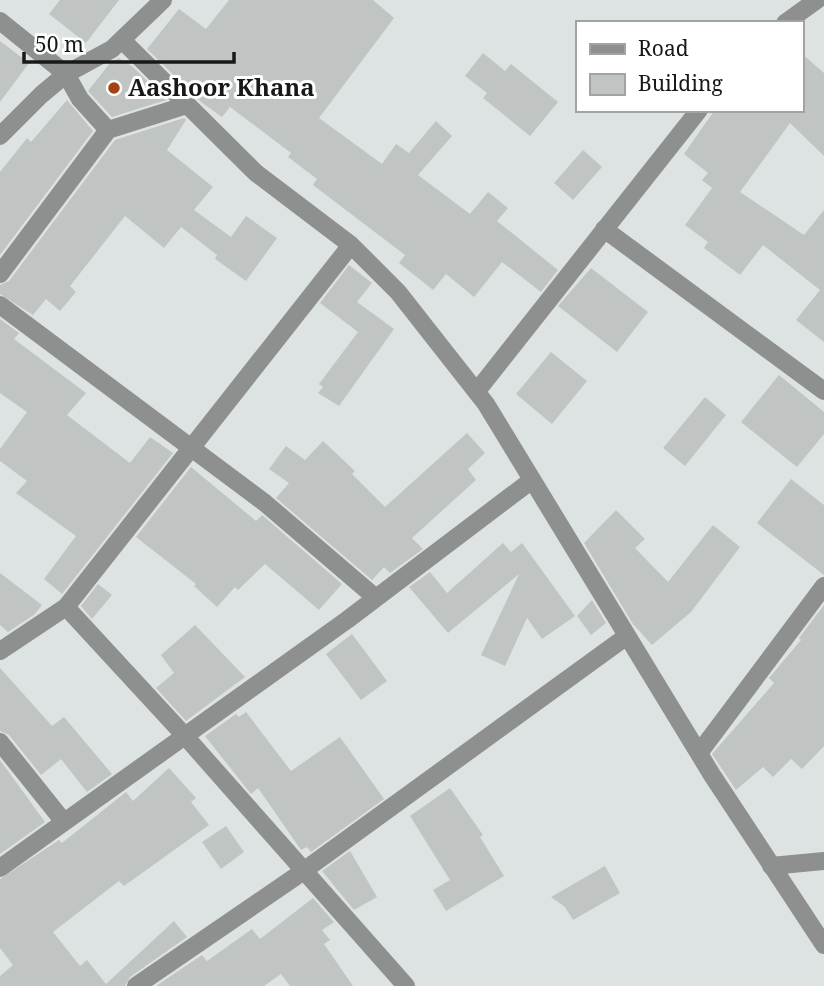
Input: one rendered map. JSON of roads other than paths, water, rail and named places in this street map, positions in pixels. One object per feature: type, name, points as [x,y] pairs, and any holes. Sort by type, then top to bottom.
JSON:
[{"type":"street","points":[[0,136],[66,74],[112,49],[163,0]]},
{"type":"street","points":[[788,21],[817,0]]},
{"type":"street","points":[[0,21],[66,74],[80,99],[108,130]]},
{"type":"street","points":[[122,40],[256,173],[351,245],[398,292],[477,391],[699,753],[824,945]]},
{"type":"street","points":[[0,274],[108,130],[160,111],[187,105]]},
{"type":"street","points":[[477,391],[697,112]]},
{"type":"street","points":[[604,229],[824,391]]},
{"type":"street","points":[[0,651],[66,607],[351,245]]},
{"type":"street","points":[[0,305],[265,503],[376,598]]},
{"type":"street","points":[[0,868],[376,598],[532,480]]},
{"type":"street","points":[[699,753],[824,586]]},
{"type":"street","points":[[66,607],[185,736],[406,986]]},
{"type":"street","points":[[136,986],[303,871],[627,636]]},
{"type":"street","points":[[0,742],[64,822]]},
{"type":"street","points":[[771,866],[824,861]]},
{"type":"place","name":"Aashoor Khana","points":[[114,88]]}]
